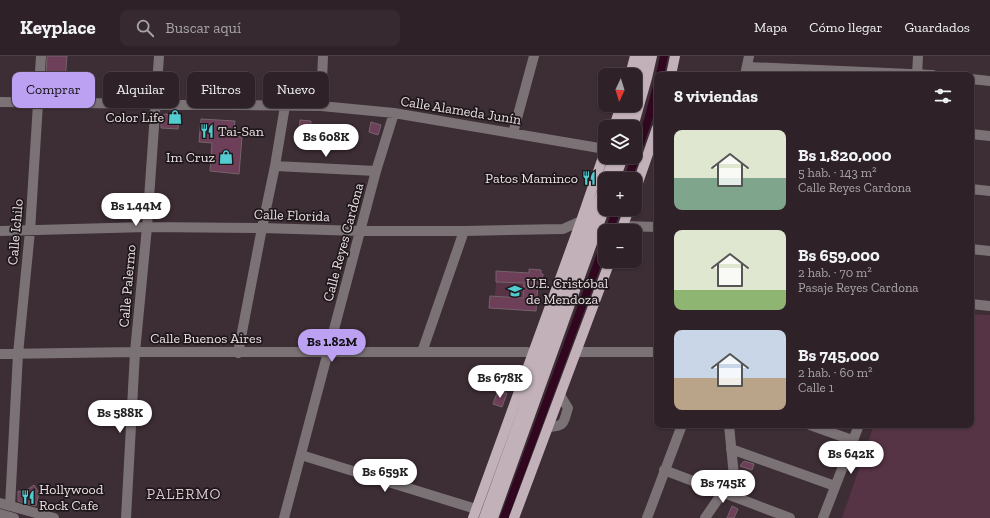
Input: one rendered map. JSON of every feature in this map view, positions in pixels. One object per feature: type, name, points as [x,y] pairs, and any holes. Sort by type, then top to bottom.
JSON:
[{"type":"main road","points":[[632,68],[635,56]]},
{"type":"main road","points":[[642,70],[645,56]]},
{"type":"main road","points":[[635,120],[652,56]]},
{"type":"main road","points":[[672,72],[675,56]]},
{"type":"main road","points":[[642,172],[654,137]]},
{"type":"main road","points":[[474,514],[581,221],[600,164]]},
{"type":"main road","points":[[484,518],[598,202]]},
{"type":"main road","points":[[493,518],[602,216]]},
{"type":"main road","points":[[514,518],[607,268]]},
{"type":"street","name":"Calle Ichilo","points":[[40,72],[41,56]]},
{"type":"street","name":"Calle Palermo","points":[[158,72],[160,56]]},
{"type":"street","points":[[322,72],[323,56]]},
{"type":"street","points":[[513,132],[534,56]]},
{"type":"street","points":[[749,56],[747,71],[804,72]]},
{"type":"street","points":[[917,72],[918,56]]},
{"type":"street","points":[[974,79],[990,80]]},
{"type":"street","name":"Calle Alameda Junín","points":[[0,102],[12,102]]},
{"type":"street","name":"Calle Alameda Junín","points":[[179,104],[263,106]]},
{"type":"street","name":"Calle Alameda Junín","points":[[329,107],[394,113],[513,132],[598,149]]},
{"type":"street","name":"Calle Ichilo","points":[[10,506],[18,354],[30,231],[38,108]]},
{"type":"street","name":"Calle Palermo","points":[[126,518],[135,352],[147,227],[155,108]]},
{"type":"street","points":[[238,353],[275,166],[285,108]]},
{"type":"street","name":"Calle Reyes Cardona","points":[[284,518],[376,171],[394,113]]},
{"type":"street","points":[[974,134],[990,136]]},
{"type":"street","points":[[275,166],[376,171]]},
{"type":"street","points":[[974,189],[990,191]]},
{"type":"street","name":"Calle Florida","points":[[0,231],[147,227],[360,231],[464,231],[563,229],[581,221]]},
{"type":"street","points":[[642,228],[654,227]]},
{"type":"street","points":[[422,352],[464,231]]},
{"type":"street","points":[[974,249],[990,251]]},
{"type":"street","points":[[974,304],[990,306]]},
{"type":"street","name":"Calle Buenos Aires","points":[[0,354],[135,352],[532,353]]},
{"type":"street","points":[[577,352],[654,352]]},
{"type":"street","points":[[647,518],[681,428]]},
{"type":"street","points":[[729,428],[736,497]]},
{"type":"street","points":[[818,428],[852,440]]},
{"type":"street","points":[[823,518],[858,428]]},
{"type":"street","points":[[731,449],[835,486]]},
{"type":"street","points":[[301,455],[474,514]]},
{"type":"street","points":[[664,470],[790,518]]},
{"type":"street","points":[[705,518],[723,492]]},
{"type":"street","points":[[0,503],[32,515],[54,518]]},
{"type":"street","points":[[0,514],[14,518]]},
{"type":"shaded area","points":[[496,282],[524,283],[523,298],[495,296]]},
{"type":"shaded area","points":[[974,314],[990,315],[990,518],[842,518],[873,428],[974,428]]},
{"type":"building","points":[[47,56],[67,56],[66,72],[46,72]]},
{"type":"building","points":[[165,114],[179,115],[178,129],[161,128],[161,117]]},
{"type":"building","name":"Im Cruz","points":[[201,119],[235,121],[233,136],[242,137],[239,174],[210,171],[212,143],[199,142]]},
{"type":"building","points":[[300,120],[311,121],[309,143],[298,142]]},
{"type":"building","points":[[371,122],[381,125],[378,135],[369,132]]},
{"type":"building","points":[[529,269],[541,270],[541,274],[543,274],[542,285],[538,284],[536,311],[489,308],[490,296],[523,298],[524,283],[496,282],[496,271],[529,273]]},
{"type":"building","points":[[497,393],[507,393],[502,407],[493,404]]},
{"type":"building","points":[[744,461],[754,464],[752,470],[740,466]]},
{"type":"building","name":"Hollywood Rock Cafe","points":[[34,485],[39,493],[36,506],[18,501],[18,491],[24,492]]},
{"type":"building","points":[[732,506],[738,509],[734,518],[727,518]]},
{"type":"waterway","points":[[661,72],[664,56]]},
{"type":"waterway","points":[[630,172],[654,97]]},
{"type":"waterway","points":[[612,224],[614,216]]},
{"type":"waterway","points":[[504,518],[598,262]]},
{"type":"place","name":"Color Life","points":[[175,117]]},
{"type":"place","name":"Tai-San","points":[[207,131]]},
{"type":"place","name":"Im Cruz","points":[[226,157]]},
{"type":"place","name":"Patos Maminco","points":[[589,178]]},
{"type":"place","name":"U.E. Cristóbal de Mendoza","points":[[515,291]]},
{"type":"place","name":"Hollywood Rock Cafe","points":[[28,497]]},
{"type":"district","name":"PALERMO","points":[[184,494]]}]
